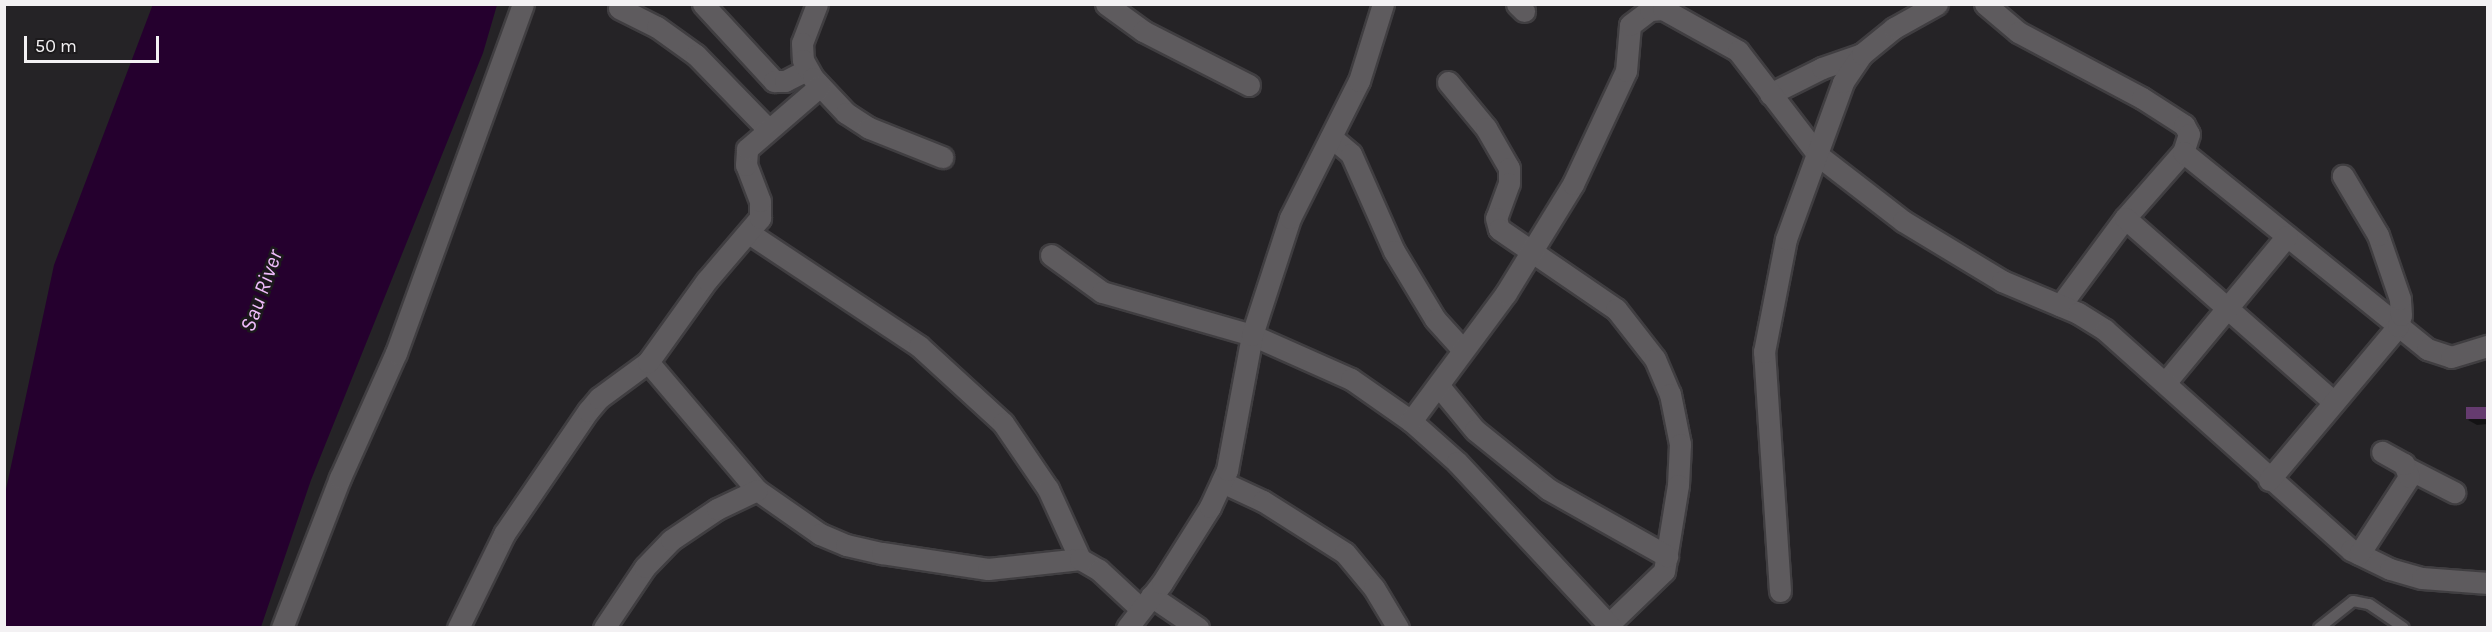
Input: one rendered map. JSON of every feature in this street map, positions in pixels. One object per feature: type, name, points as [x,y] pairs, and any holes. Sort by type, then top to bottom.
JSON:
[{"type":"street","points":[[282,627],[339,478],[396,353],[523,4]]},
{"type":"street","points":[[703,4],[774,81],[814,78]]},
{"type":"street","points":[[817,4],[802,43],[814,78],[846,113],[869,128],[942,157]]},
{"type":"street","points":[[1106,4],[1143,31],[1249,85]]},
{"type":"street","points":[[1127,627],[1146,603],[1210,507],[1222,482],[1237,435],[1252,335],[1290,218],[1359,81],[1383,4]]},
{"type":"street","points":[[1780,591],[1764,352],[1786,239],[1819,156],[1844,82],[1862,54],[1894,28],[1937,4]]},
{"type":"street","points":[[1985,4],[2018,32],[2184,124],[2188,142],[2183,152],[2125,218],[2060,306]]},
{"type":"street","points":[[619,8],[657,27],[696,55],[768,129]]},
{"type":"street","points":[[1411,421],[1533,251],[1573,184],[1626,71],[1630,25],[1650,10],[1679,10],[1738,51],[1819,156],[1903,221],[1960,258],[2105,330],[2269,480],[2360,554],[2390,569],[2422,578],[2487,583]]},
{"type":"street","points":[[1770,94],[1822,68],[1862,54]]},
{"type":"street","points":[[458,627],[504,534],[588,411],[599,398],[648,362],[707,280],[749,233],[762,210],[745,155],[814,78]]},
{"type":"street","points":[[1051,255],[1102,292],[1252,335],[1351,379],[1411,421],[1457,462],[1610,626],[1659,580],[1667,556],[1680,444],[1670,394],[1655,359],[1616,309],[1533,251],[1509,239],[1499,229],[1496,218],[1509,183],[1509,168],[1486,128],[1448,82]]},
{"type":"street","points":[[1331,137],[1351,153],[1394,251],[1435,319],[1463,350]]},
{"type":"street","points":[[2183,152],[2398,326],[2441,356],[2451,357],[2487,346]]},
{"type":"street","points":[[2269,480],[2398,326],[2400,300],[2378,235],[2343,176]]},
{"type":"street","points":[[2125,218],[2225,310],[2334,402]]},
{"type":"street","points":[[749,233],[919,346],[1003,423],[1048,489],[1080,559],[1146,603],[1198,627]]},
{"type":"street","points":[[2164,383],[2287,236]]},
{"type":"street","points":[[648,362],[757,490],[820,534],[846,545],[882,553],[1009,570],[1080,559]]},
{"type":"street","points":[[1438,385],[1475,430],[1548,489],[1667,556]]},
{"type":"street","points":[[2382,452],[2454,492]]},
{"type":"street","points":[[2360,554],[2409,477],[2409,469]]},
{"type":"street","points":[[1222,482],[1263,501],[1345,553],[1374,588],[1398,627]]},
{"type":"street","points":[[604,627],[645,567],[671,540],[717,509],[757,490]]},
{"type":"lane","points":[[2319,627],[2353,601],[2369,604],[2404,627]]},
{"type":"water","name":"Sau River","points":[[153,4],[497,5],[483,53],[311,480],[261,627],[5,627],[5,494],[54,265]]},
{"type":"building","points":[[2466,407],[2488,407],[2488,419],[2466,419]]}]
